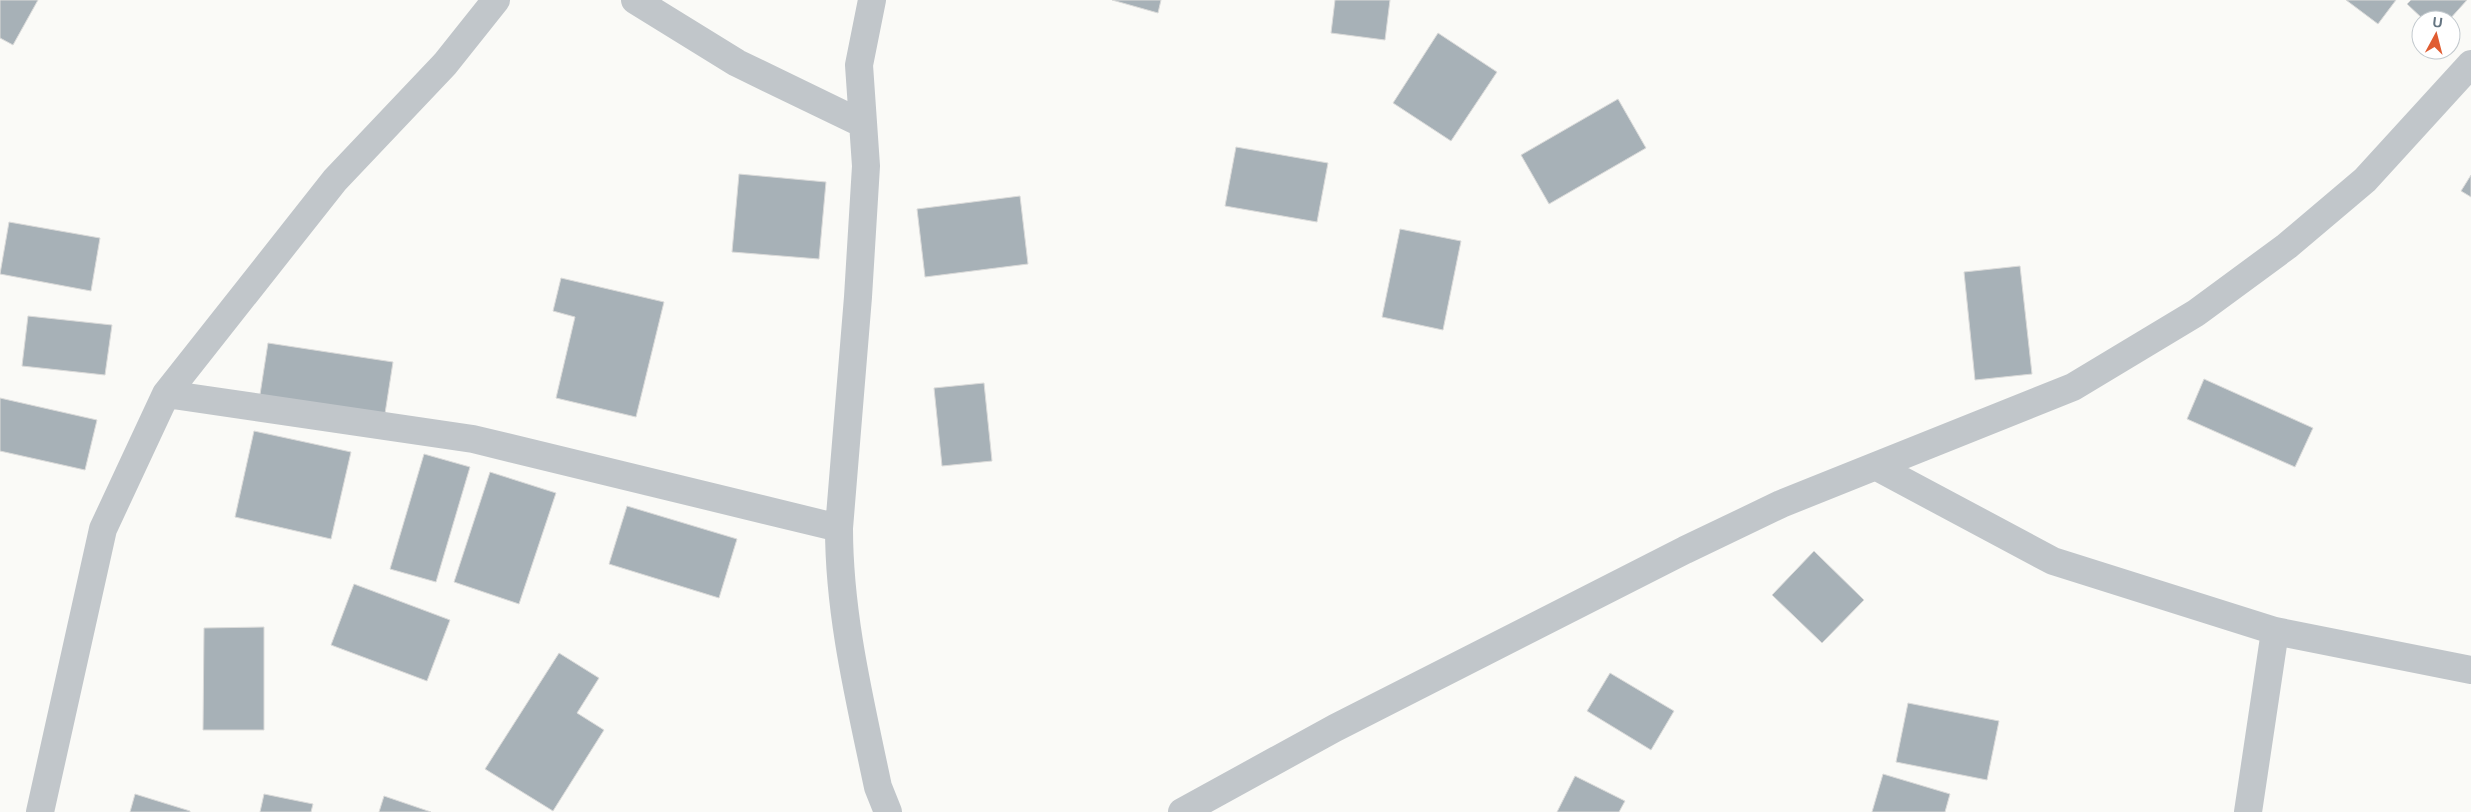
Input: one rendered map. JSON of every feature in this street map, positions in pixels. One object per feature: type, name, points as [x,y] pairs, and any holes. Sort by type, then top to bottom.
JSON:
[{"type":"street","points":[[40,812],[103,529],[166,394],[335,180],[445,64],[496,0]]},
{"type":"street","points":[[635,0],[737,63],[863,124]]},
{"type":"street","points":[[872,0],[859,65],[866,166],[858,297],[839,528],[839,565],[844,624],[878,787],[888,812]]},
{"type":"street","points":[[1182,812],[1335,728],[1685,550],[1781,504],[2073,387],[2196,313],[2287,246],[2365,180],[2471,64]]},
{"type":"street","points":[[166,394],[473,439],[839,528]]},
{"type":"street","points":[[1877,467],[2053,561],[2275,631],[2471,670]]},
{"type":"street","points":[[2248,812],[2275,631]]},
{"type":"building","points":[[0,0],[38,0],[13,45],[0,38]]},
{"type":"building","points":[[1112,0],[1161,0],[1158,13]]},
{"type":"building","points":[[1335,0],[1390,0],[1385,40],[1331,33]]},
{"type":"building","points":[[2346,0],[2396,0],[2378,24]]},
{"type":"building","points":[[2411,0],[2467,0],[2458,10],[2413,10],[2407,4]]},
{"type":"building","points":[[1438,33],[1497,72],[1451,141],[1393,103]]},
{"type":"building","points":[[1618,99],[1646,148],[1549,204],[1521,155]]},
{"type":"building","points":[[1236,147],[1328,163],[1317,222],[1225,206]]},
{"type":"building","points":[[739,174],[826,182],[819,259],[732,252]]},
{"type":"building","points":[[2471,175],[2471,197],[2461,191]]},
{"type":"building","points":[[1020,196],[1028,264],[925,277],[917,209]]},
{"type":"building","points":[[9,222],[100,238],[91,291],[0,274]]},
{"type":"building","points":[[1400,229],[1461,241],[1443,330],[1382,317]]},
{"type":"building","points":[[2020,266],[2032,374],[1975,380],[1964,272]]},
{"type":"building","points":[[561,278],[664,302],[636,417],[556,398],[575,317],[553,311]]},
{"type":"building","points":[[28,316],[112,325],[105,375],[22,366]]},
{"type":"building","points":[[268,343],[393,362],[384,420],[259,401]]},
{"type":"building","points":[[2204,379],[2313,428],[2295,467],[2187,419]]},
{"type":"building","points":[[984,383],[992,461],[942,466],[934,388]]},
{"type":"building","points":[[0,398],[97,420],[85,470],[0,451]]},
{"type":"building","points":[[254,431],[351,452],[331,539],[235,517]]},
{"type":"building","points":[[424,454],[470,467],[436,582],[390,569]]},
{"type":"building","points":[[490,472],[556,493],[519,604],[454,582]]},
{"type":"building","points":[[627,506],[737,539],[719,598],[609,564]]},
{"type":"building","points":[[1814,551],[1864,600],[1822,643],[1772,595]]},
{"type":"building","points":[[354,584],[450,620],[427,681],[331,645]]},
{"type":"building","points":[[264,627],[264,730],[203,730],[204,628]]},
{"type":"building","points":[[559,653],[599,678],[577,713],[604,730],[553,811],[485,769]]},
{"type":"building","points":[[1610,673],[1674,711],[1651,750],[1587,711]]},
{"type":"building","points":[[1908,703],[1999,721],[1987,780],[1896,762]]},
{"type":"building","points":[[1883,774],[1950,794],[1945,812],[1872,812]]},
{"type":"building","points":[[1575,776],[1625,801],[1619,812],[1557,812]]},
{"type":"building","points":[[135,794],[190,811],[190,812],[130,812]]},
{"type":"building","points":[[264,794],[313,804],[311,812],[260,812]]},
{"type":"building","points":[[384,796],[431,812],[379,812]]}]
